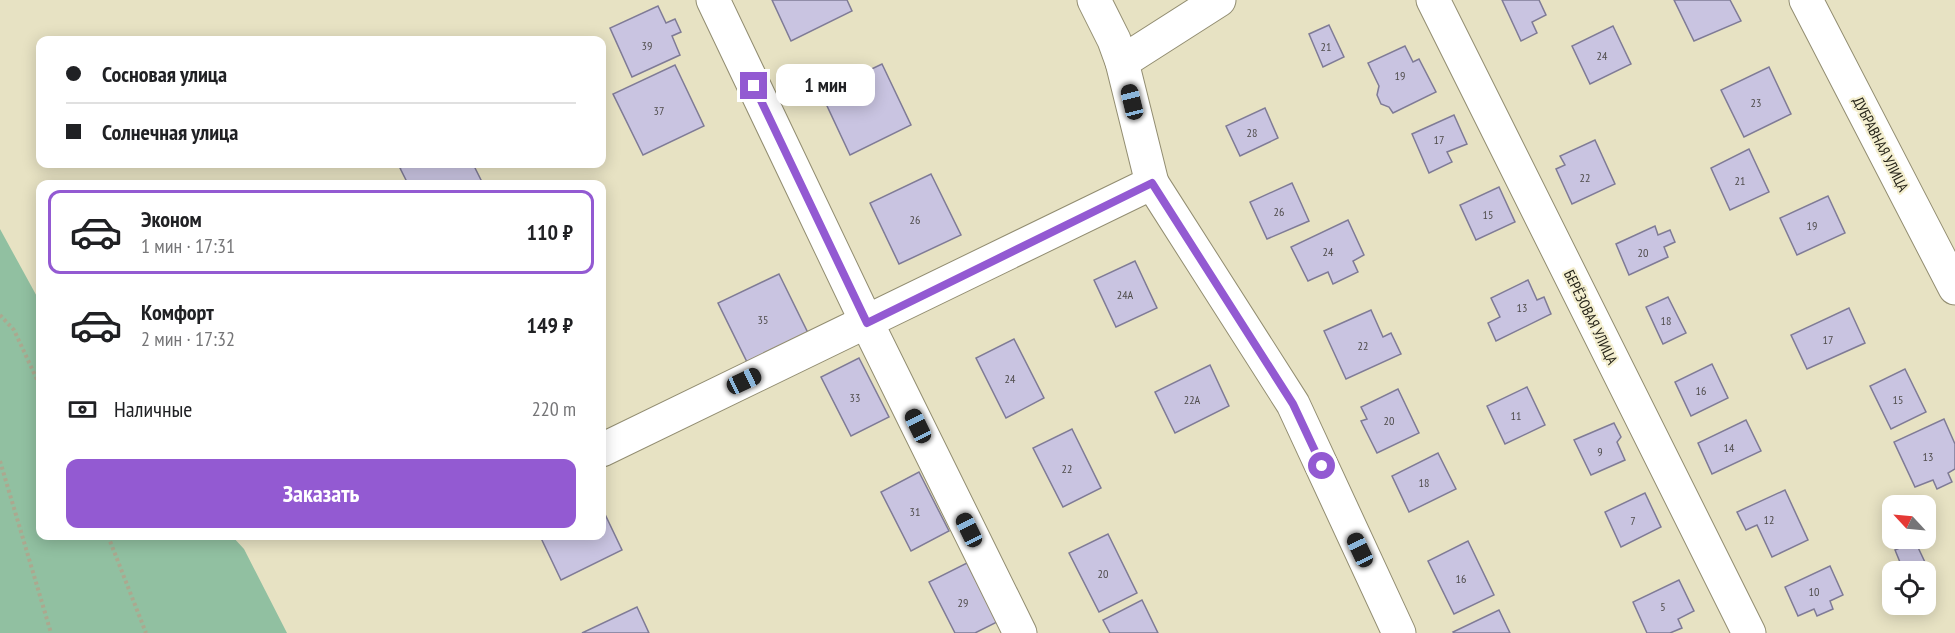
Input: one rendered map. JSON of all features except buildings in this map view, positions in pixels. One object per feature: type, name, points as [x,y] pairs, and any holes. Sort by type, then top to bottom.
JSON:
[{"type":"street","points":[[713,0],[867,323],[1020,633]]},
{"type":"street","points":[[1094,0],[1122,62],[1152,183],[1293,404],[1399,633]]},
{"type":"street","points":[[1122,62],[1219,0]]},
{"type":"street","name":"БЕРЁЗОВАЯ УЛИЦА","points":[[1433,0],[1749,633]]},
{"type":"street","name":"ДУБРАВНАЯ УЛИЦА","points":[[1806,0],[1955,288]]},
{"type":"street","points":[[606,448],[1152,183]]},
{"type":"path","points":[[0,315],[14,330],[36,377]]},
{"type":"path","points":[[0,460],[51,633]]},
{"type":"path","points":[[110,540],[146,633]]},
{"type":"green space","points":[[0,229],[36,295],[36,540],[236,540],[244,549],[287,633],[0,633]]},
{"type":"route","points":[[754,86],[867,323],[1152,183],[1293,404],[1322,466]]}]
